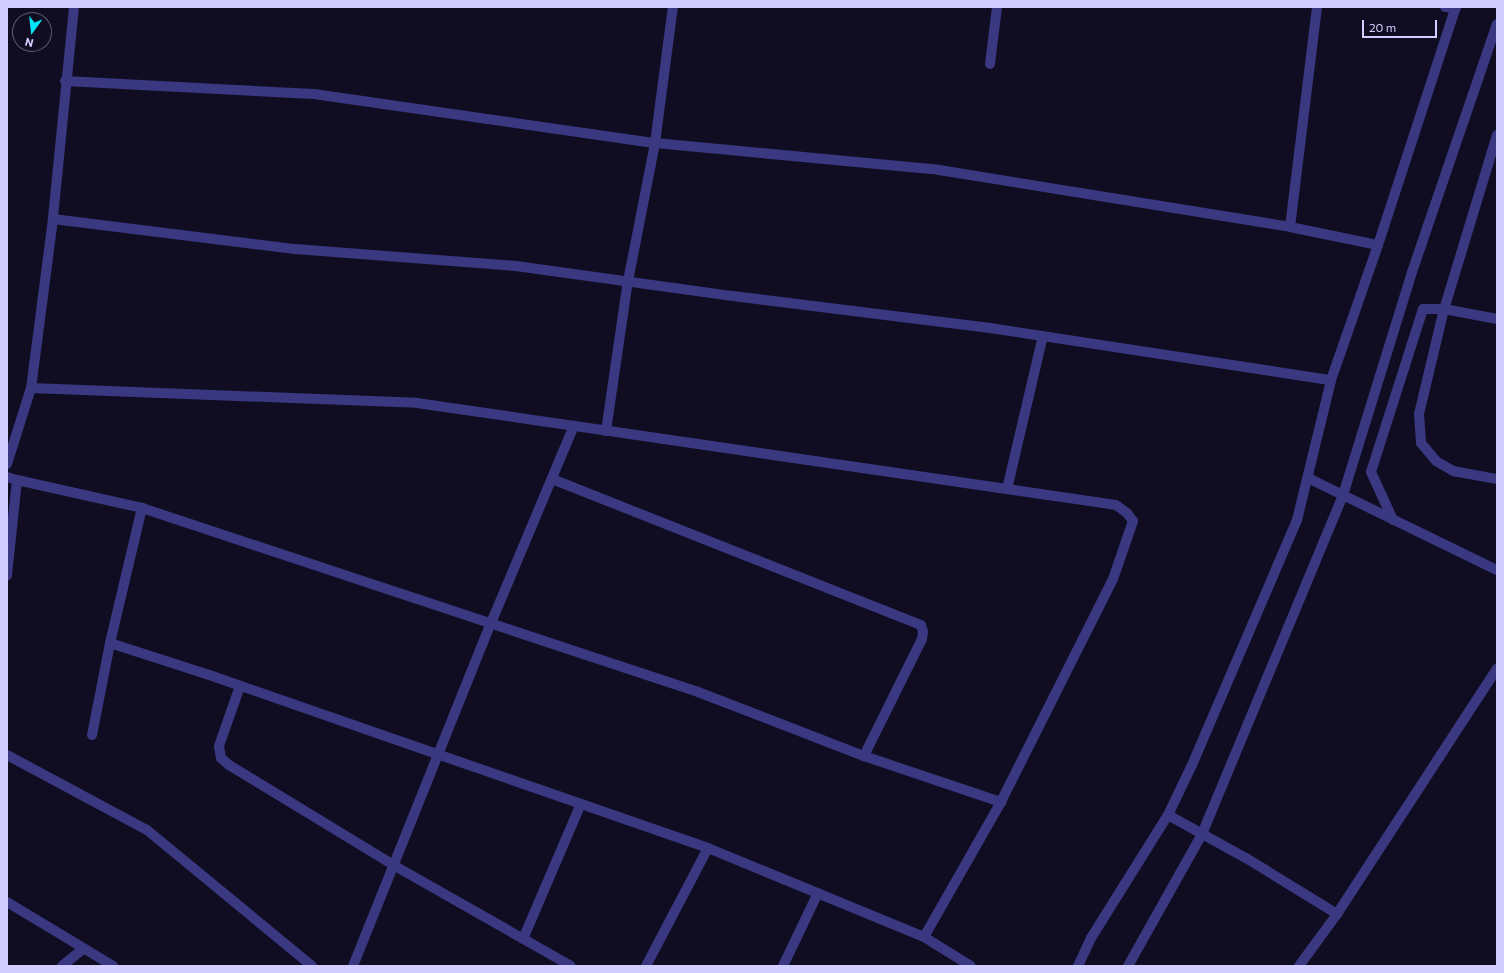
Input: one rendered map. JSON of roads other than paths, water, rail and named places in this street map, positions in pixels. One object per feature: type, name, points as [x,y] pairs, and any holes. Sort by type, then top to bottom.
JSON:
[{"type":"street","points":[[7,464],[31,388],[53,219],[74,7]]},
{"type":"street","points":[[606,431],[628,281],[655,144],[673,7]]},
{"type":"street","points":[[990,64],[997,7]]},
{"type":"street","points":[[1290,226],[1317,7]]},
{"type":"street","points":[[1078,966],[1091,938],[1168,815],[1192,765],[1297,520],[1331,380],[1378,245],[1456,8],[1445,7]]},
{"type":"street","points":[[1128,966],[1202,834],[1343,495],[1412,272],[1497,24]]},
{"type":"street","points":[[66,81],[314,94],[655,144],[938,170],[1290,226],[1378,245]]},
{"type":"street","points":[[1497,135],[1493,156],[1444,310],[1419,410],[1421,443],[1436,462],[1453,471],[1497,479]]},
{"type":"street","points":[[53,219],[296,249],[516,266],[1043,336],[1331,380]]},
{"type":"street","points":[[1393,520],[1371,472],[1423,309],[1444,310],[1497,319]]},
{"type":"street","points":[[1008,489],[1043,336]]},
{"type":"street","points":[[31,388],[417,403],[1116,505],[1127,513],[1133,521],[1113,579],[1001,802],[924,937]]},
{"type":"street","points":[[353,966],[395,866],[491,623],[574,426]]},
{"type":"street","points":[[1308,478],[1497,570]]},
{"type":"street","points":[[7,575],[12,479],[142,508],[698,692],[864,756],[1001,802]]},
{"type":"street","points":[[552,479],[921,625],[922,639],[864,756]]},
{"type":"street","points":[[92,735],[110,643],[142,508]]},
{"type":"street","points":[[110,643],[240,686],[708,848],[924,937],[970,966]]},
{"type":"street","points":[[1299,966],[1337,914],[1497,669]]},
{"type":"street","points":[[240,686],[219,746],[221,758],[229,765],[395,866],[571,966]]},
{"type":"street","points":[[7,755],[147,830],[312,966]]},
{"type":"street","points":[[523,939],[581,804]]},
{"type":"street","points":[[1168,815],[1337,914]]},
{"type":"street","points":[[646,966],[708,848]]},
{"type":"street","points":[[784,966],[818,893]]},
{"type":"street","points":[[7,902],[113,966]]},
{"type":"street","points":[[62,966],[84,948]]}]
